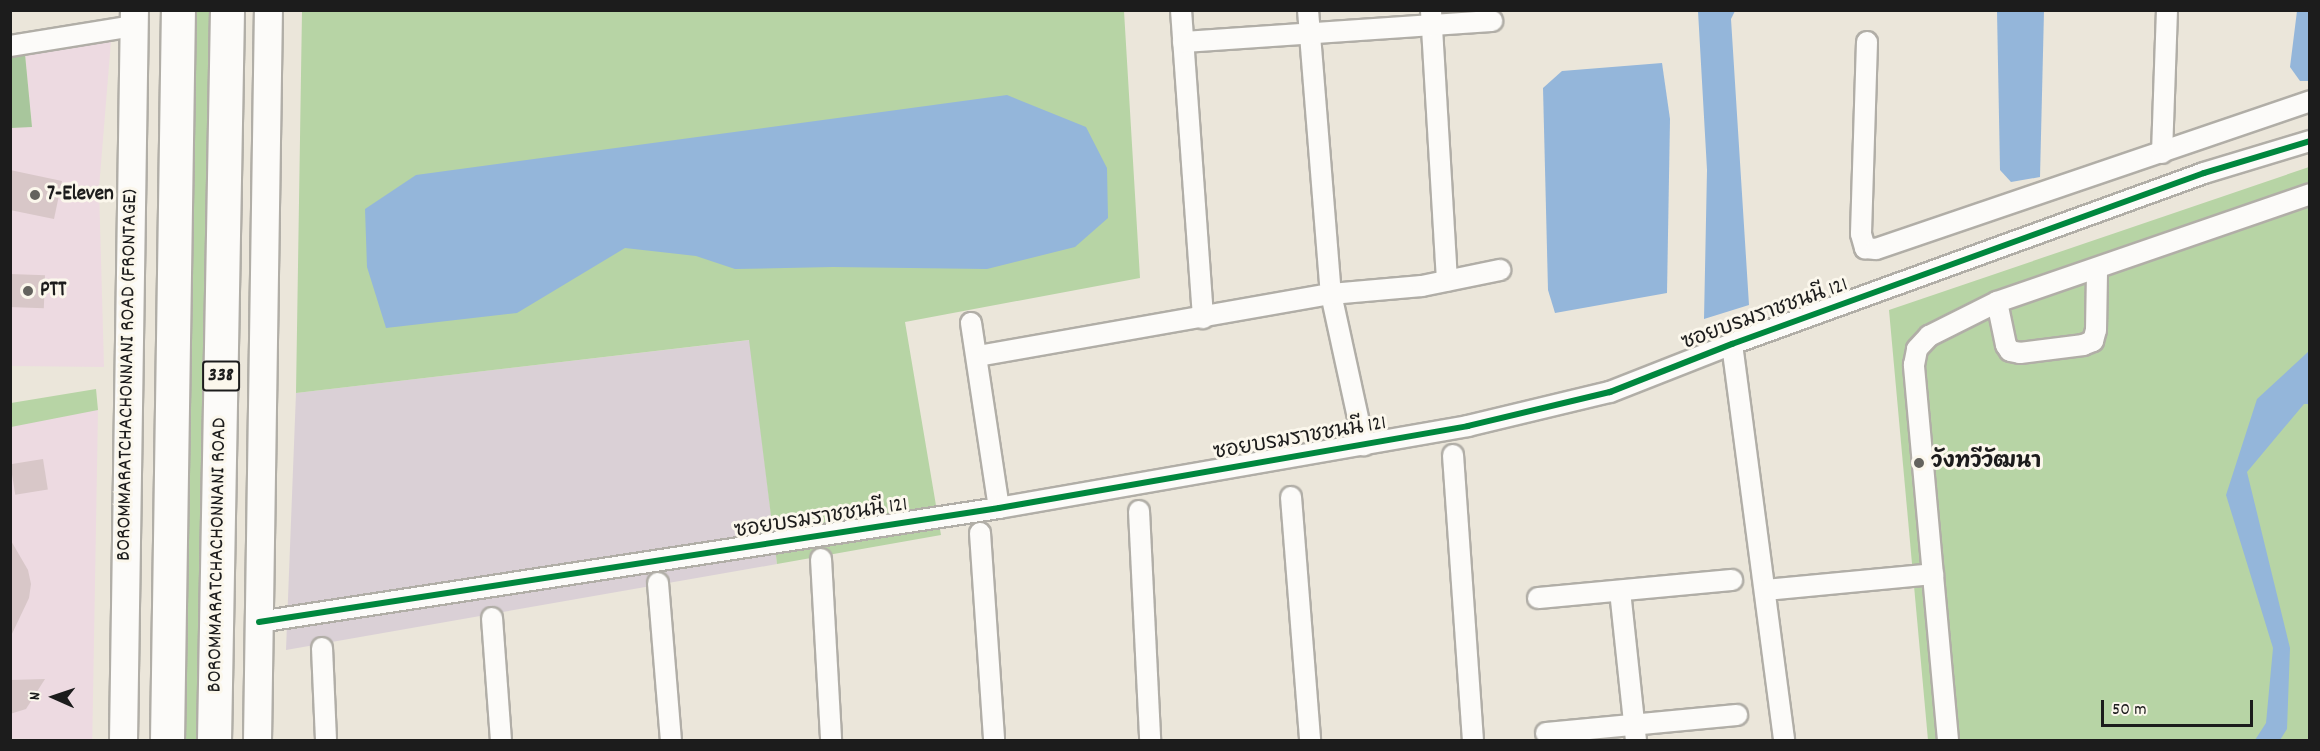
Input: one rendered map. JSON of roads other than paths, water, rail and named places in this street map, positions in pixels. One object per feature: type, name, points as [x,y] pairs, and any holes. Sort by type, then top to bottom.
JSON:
[{"type":"highway","name":"338","points":[[167,741],[178,10]]},
{"type":"highway","name":"BOROMMARATCHACHONNANI ROAD","points":[[214,741],[227,10]]},
{"type":"main road","name":"338","points":[[257,741],[268,10]]},
{"type":"main road","name":"BOROMMARATCHACHONNANI ROAD (FRONTAGE)","points":[[123,741],[133,18]]},
{"type":"street","points":[[1181,10],[1203,318]]},
{"type":"street","points":[[1308,10],[1331,294],[1364,445]]},
{"type":"street","points":[[2162,153],[2167,10]]},
{"type":"street","points":[[1183,42],[1309,34],[1431,17],[1492,21]]},
{"type":"street","points":[[1431,17],[1447,280]]},
{"type":"street","points":[[10,46],[133,18]]},
{"type":"street","points":[[1867,42],[1861,234],[1865,248],[1876,249],[2310,101]]},
{"type":"street","name":"ซอยบรมราชชนนี 121","points":[[259,622],[999,508],[1468,426],[1610,392],[1732,344],[2204,173],[2310,141]]},
{"type":"street","points":[[1948,741],[1914,366],[1917,349],[1929,336],[1997,303],[2310,194]]},
{"type":"street","points":[[978,356],[1331,294],[1422,286],[1500,270]]},
{"type":"street","points":[[1997,303],[2006,345],[2010,351],[2020,353],[2083,345],[2093,341],[2096,330],[2097,270]]},
{"type":"street","points":[[971,322],[978,356],[999,508]]},
{"type":"street","points":[[1732,344],[1784,741]]},
{"type":"street","points":[[1453,455],[1473,741]]},
{"type":"street","points":[[1291,496],[1310,741]]},
{"type":"street","points":[[1138,511],[1150,741]]},
{"type":"street","points":[[980,533],[994,741]]},
{"type":"street","points":[[821,560],[831,741]]},
{"type":"street","points":[[1765,590],[1933,574]]},
{"type":"street","points":[[1538,598],[1732,580]]},
{"type":"street","points":[[658,583],[671,741]]},
{"type":"street","points":[[1620,591],[1636,733]]},
{"type":"street","points":[[492,618],[501,741]]},
{"type":"street","points":[[322,648],[326,741]]},
{"type":"street","points":[[1546,733],[1636,733],[1737,715]]},
{"type":"water","points":[[1698,11],[1735,11],[1731,19],[1749,305],[1704,319],[1707,170]]},
{"type":"water","points":[[1997,11],[2044,11],[2040,177],[2011,182],[2000,170]]},
{"type":"water","points":[[2297,11],[2309,11],[2309,81],[2300,81],[2290,67]]},
{"type":"water","points":[[1662,63],[1670,119],[1667,293],[1555,313],[1548,290],[1543,88],[1562,71]]},
{"type":"water","points":[[1007,95],[1086,127],[1107,168],[1108,218],[1075,247],[987,269],[833,267],[735,269],[696,256],[625,248],[517,313],[386,328],[367,267],[365,209],[416,175]]},
{"type":"water","points":[[2309,351],[2309,404],[2304,404],[2247,472],[2290,648],[2287,729],[2280,740],[2255,740],[2266,723],[2273,648],[2226,495],[2257,399]]},
{"type":"place","name":"7-Eleven","points":[[35,195]]},
{"type":"place","name":"PTT","points":[[28,291]]},
{"type":"place","name":"วังทวีวัฒนา","points":[[1919,463]]}]
